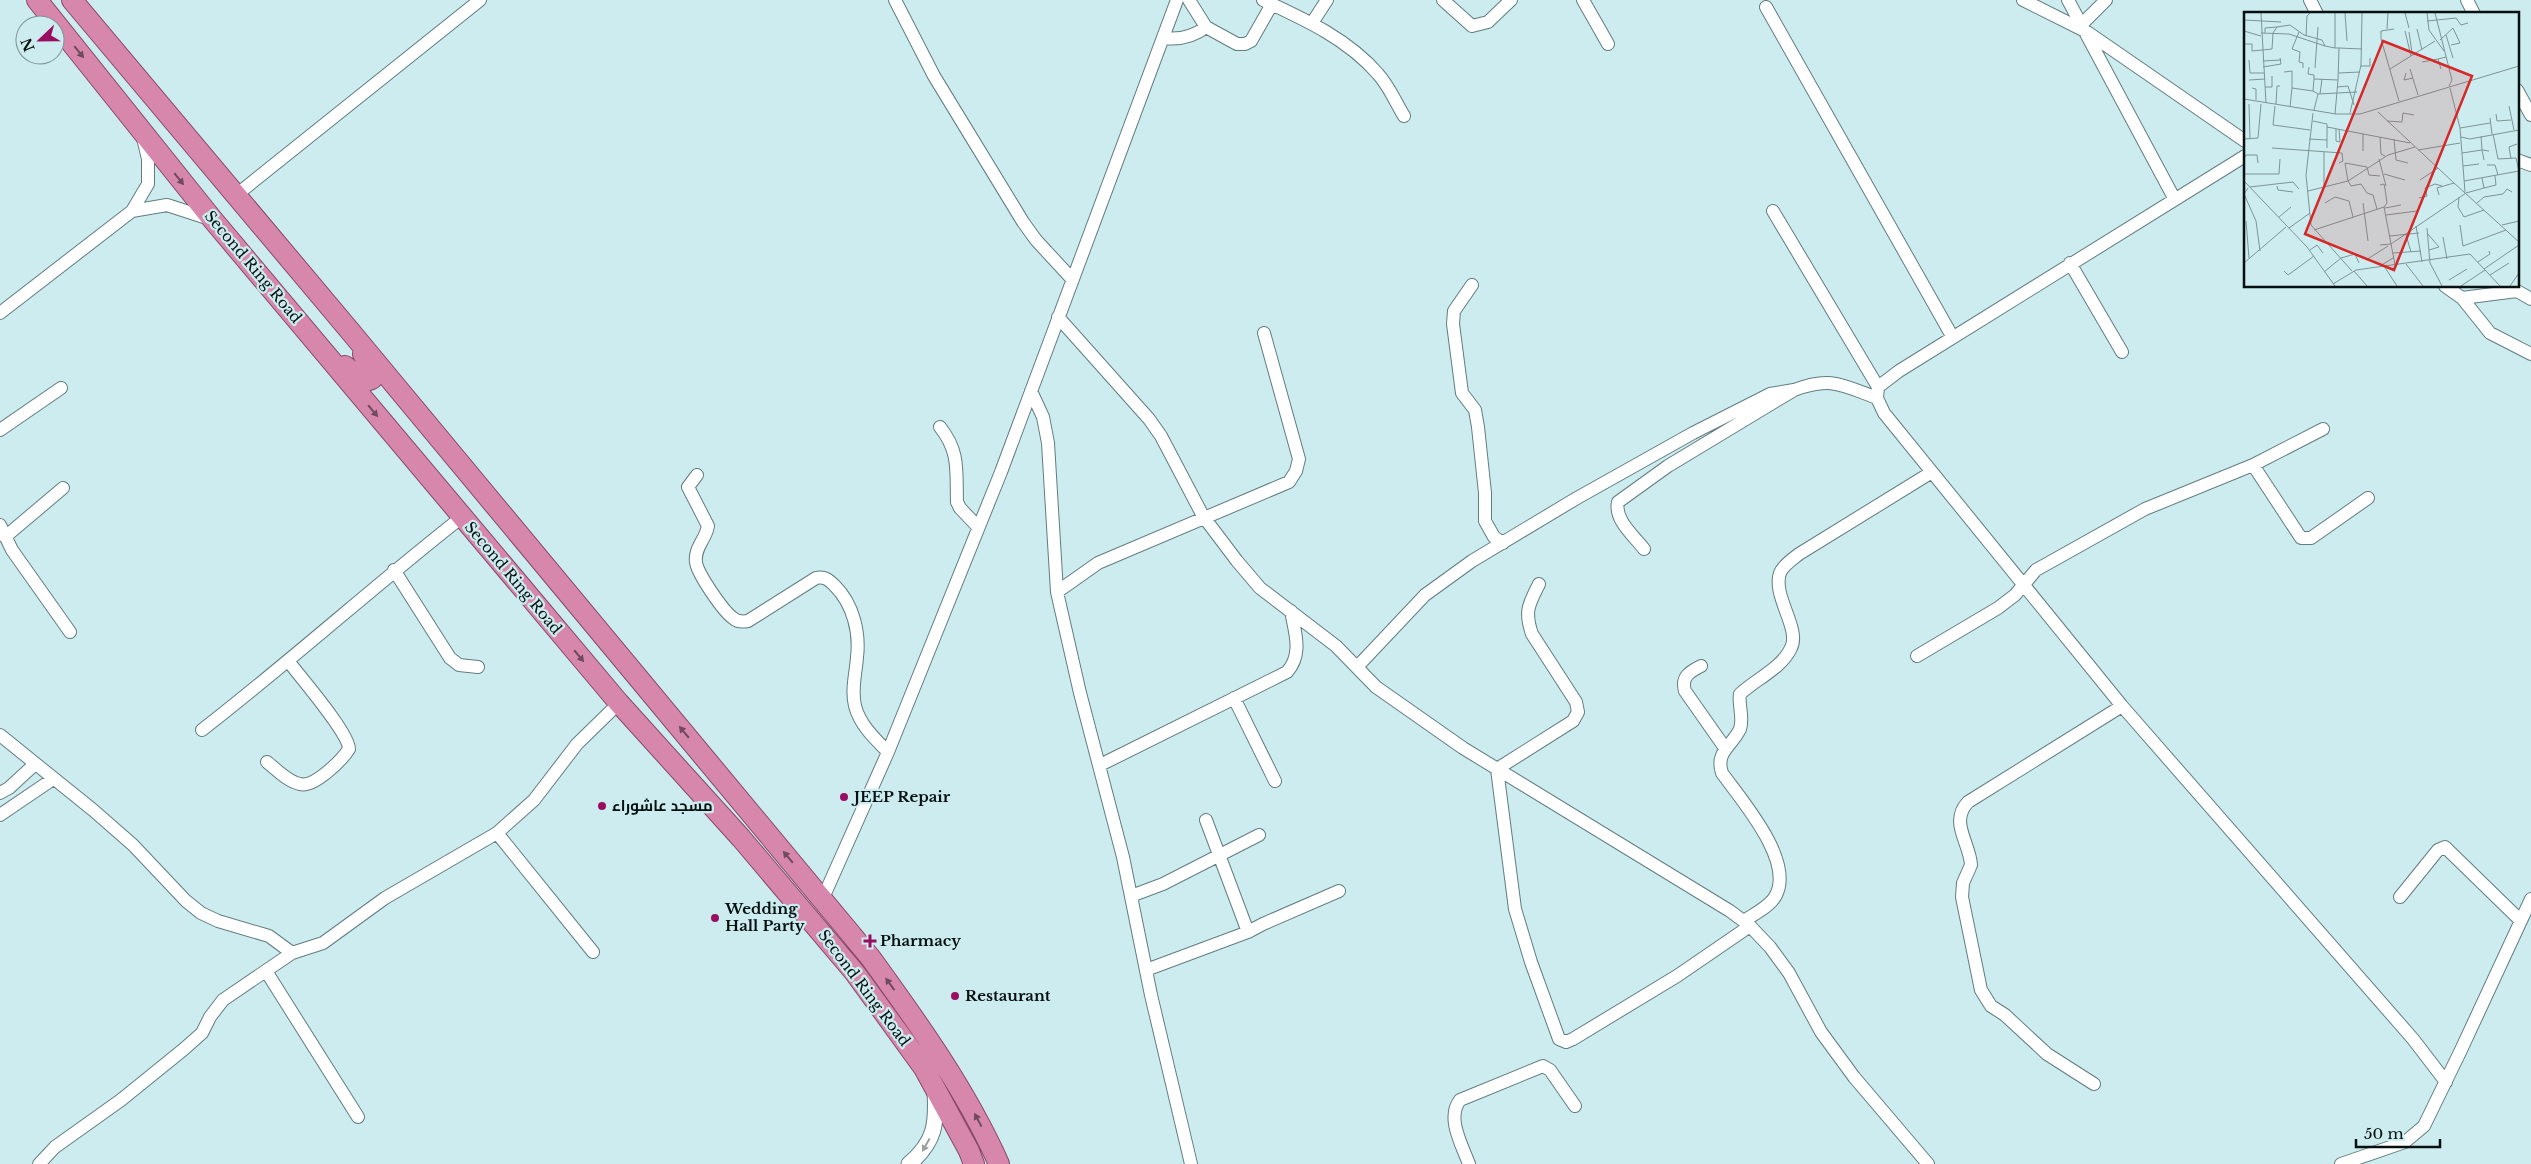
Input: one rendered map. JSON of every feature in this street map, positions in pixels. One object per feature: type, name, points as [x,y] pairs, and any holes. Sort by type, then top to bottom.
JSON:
[{"type":"highway","name":"Second Ring Road","points":[[37,0],[213,220],[619,704],[747,846],[842,958],[893,1024],[935,1087],[974,1164]]},
{"type":"highway","name":"Second Ring Road","points":[[72,0],[823,898],[870,957],[932,1044],[974,1111],[999,1164]]},
{"type":"highway","points":[[213,220],[259,268],[345,367],[364,382],[372,379],[371,369],[350,331]]},
{"type":"highway","points":[[462,517],[441,474],[445,468],[450,466],[478,486]]},
{"type":"street","points":[[235,196],[480,0]]},
{"type":"street","points":[[895,0],[934,76],[1023,222],[1036,240],[1072,279]]},
{"type":"street","points":[[823,898],[888,752],[1001,472],[1177,0]]},
{"type":"street","points":[[1189,0],[1206,27],[1237,44],[1251,41],[1268,2],[1312,23],[1356,55],[1378,74],[1404,116]]},
{"type":"street","points":[[1312,23],[1326,0]]},
{"type":"street","points":[[1443,0],[1472,26],[1488,22],[1511,0]]},
{"type":"street","points":[[1583,0],[1608,44]]},
{"type":"street","points":[[2023,0],[2084,28],[2244,140]]},
{"type":"street","points":[[2068,0],[2174,198]]},
{"type":"street","points":[[2084,28],[2106,0]]},
{"type":"street","points":[[2310,0],[2316,12]]},
{"type":"street","points":[[2467,0],[2473,12]]},
{"type":"street","points":[[1766,7],[1952,336]]},
{"type":"street","points":[[1164,38],[1190,37],[1206,27]]},
{"type":"street","points":[[2518,92],[2531,115]]},
{"type":"street","points":[[0,313],[132,211],[148,184],[148,159],[142,133]]},
{"type":"street","points":[[1357,667],[1425,595],[1472,561],[1576,498],[1693,433],[1770,394],[1794,390],[1813,383],[1829,382],[1878,392],[1952,336],[2244,157]]},
{"type":"street","points":[[2518,160],[2531,165]]},
{"type":"street","points":[[132,211],[167,205],[213,220]]},
{"type":"street","points":[[1773,211],[1878,392],[1884,413],[2122,706],[2394,1017],[2446,1082]]},
{"type":"street","points":[[2070,263],[2122,352]]},
{"type":"street","points":[[1472,285],[1454,311],[1453,324],[1462,393],[1475,410],[1478,426],[1484,485],[1485,521],[1494,537],[1502,543]]},
{"type":"street","points":[[2449,288],[2462,298],[2490,333],[2531,354]]},
{"type":"street","points":[[2462,298],[2518,292],[2531,299]]},
{"type":"street","points":[[1058,317],[1149,418],[1161,436],[1202,516],[1216,537],[1260,588],[1336,646],[1393,701],[1497,768],[1747,923],[1770,947],[1789,973],[1821,1032],[1854,1077],[1922,1162]]},
{"type":"street","points":[[1058,592],[1098,563],[1202,516],[1289,482],[1296,471],[1299,459],[1264,333]]},
{"type":"street","points":[[0,430],[61,388]]},
{"type":"street","points":[[1644,549],[1619,518],[1616,509],[1618,502],[1668,466],[1794,390]]},
{"type":"street","points":[[1031,392],[1043,417],[1048,443],[1058,592],[1080,693],[1100,766],[1131,896],[1146,970],[1192,1164]]},
{"type":"street","points":[[940,427],[949,438],[956,458],[957,502],[960,508],[978,526]]},
{"type":"street","points":[[1917,656],[1998,608],[2024,585],[2036,570],[2145,509],[2253,465],[2324,428]]},
{"type":"street","points":[[2253,465],[2301,538],[2311,538],[2368,498]]},
{"type":"street","points":[[1497,768],[1515,909],[1531,962],[1559,1039],[1566,1042],[1677,976],[1747,923],[1776,897],[1780,880],[1780,866],[1774,849],[1722,773],[1720,758],[1742,723],[1740,694],[1775,667],[1792,648],[1793,638],[1780,590],[1780,574],[1784,567],[1799,554],[1932,472]]},
{"type":"street","points":[[697,474],[688,487],[708,526],[696,552],[696,563],[724,608],[733,618],[741,622],[748,621],[816,578],[822,576],[829,580],[847,600],[856,625],[858,641],[853,684],[856,706],[872,736],[888,752]]},
{"type":"street","points":[[63,488],[2,531],[70,632]]},
{"type":"street","points":[[202,730],[288,662],[394,570],[462,517]]},
{"type":"street","points":[[394,570],[450,658],[460,665],[478,667]]},
{"type":"street","points":[[1497,768],[1573,721],[1578,712],[1576,702],[1532,634],[1528,622],[1527,609],[1539,584]]},
{"type":"street","points":[[1100,766],[1287,672],[1294,663],[1297,649],[1291,611]]},
{"type":"street","points":[[267,762],[291,780],[306,784],[318,779],[349,749],[349,742],[340,728],[288,662]]},
{"type":"street","points":[[1701,666],[1689,672],[1684,678],[1684,685],[1686,691],[1725,748]]},
{"type":"street","points":[[1234,698],[1275,782]]},
{"type":"street","points":[[39,1164],[54,1147],[121,1100],[184,1049],[202,1032],[210,1017],[223,1000],[292,953],[324,943],[385,898],[497,833],[534,800],[577,744],[619,704]]},
{"type":"street","points":[[2094,1084],[2047,1054],[2012,1021],[1991,1006],[1982,990],[1962,897],[1963,883],[1971,865],[1959,818],[1963,807],[1968,802],[2122,706]]},
{"type":"street","points":[[0,735],[133,845],[186,901],[201,913],[218,921],[269,936],[292,953]]},
{"type":"street","points":[[0,793],[9,788],[35,764]]},
{"type":"street","points":[[0,815],[53,779]]},
{"type":"street","points":[[1206,820],[1221,854],[1248,932]]},
{"type":"street","points":[[497,833],[593,952]]},
{"type":"street","points":[[1131,896],[1163,884],[1259,835]]},
{"type":"street","points":[[2400,897],[2438,850],[2445,847],[2521,921]]},
{"type":"street","points":[[1146,970],[1248,932],[1339,891]]},
{"type":"street","points":[[2341,1164],[2405,1142],[2424,1126],[2531,899]]},
{"type":"street","points":[[266,971],[358,1117]]},
{"type":"street","points":[[1469,1164],[1454,1115],[1455,1106],[1460,1100],[1543,1066],[1550,1070],[1575,1106]]},
{"type":"street","points":[[909,1164],[924,1151],[936,1123],[935,1087]]},
{"type":"place","name":"JEEP Repair","points":[[844,797]]},
{"type":"place","name":"مسجد عاشوراء","points":[[602,806]]},
{"type":"place","name":"Wedding Hall Party","points":[[715,918]]},
{"type":"place","name":"Pharmacy","points":[[870,941]]},
{"type":"place","name":"Restaurant","points":[[955,996]]}]
